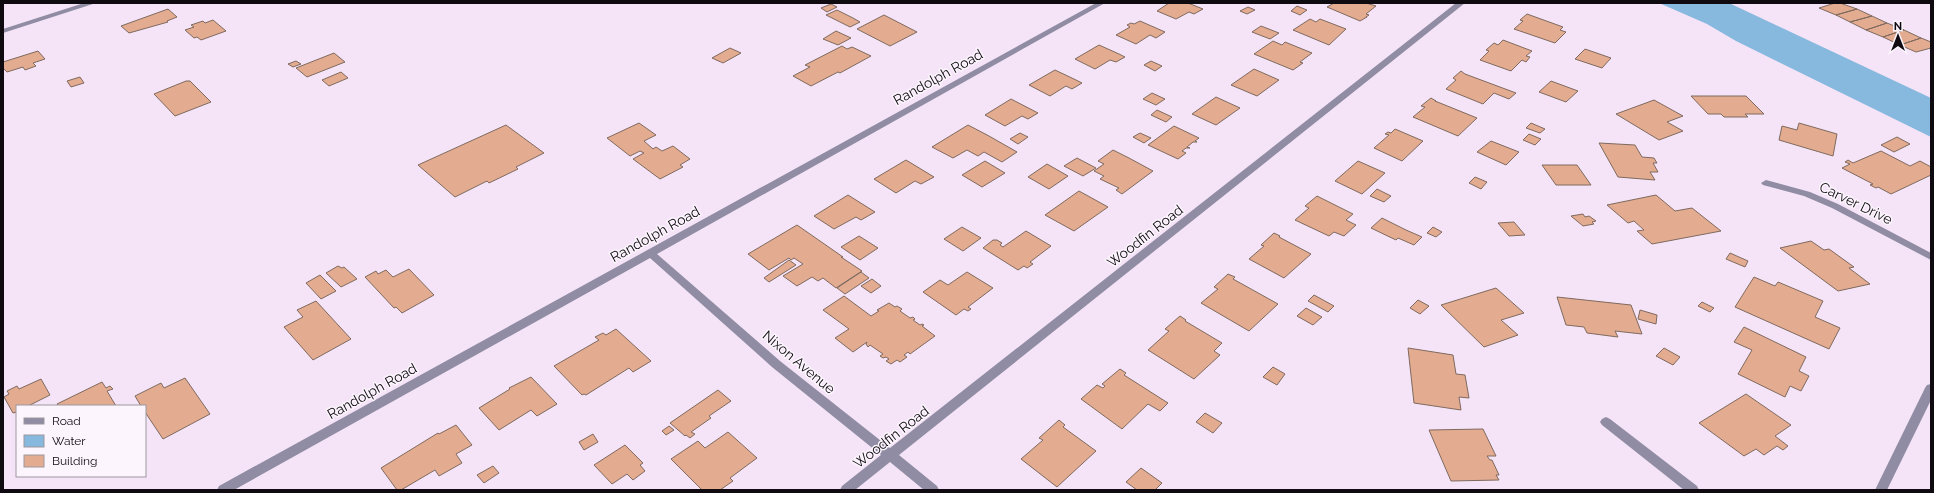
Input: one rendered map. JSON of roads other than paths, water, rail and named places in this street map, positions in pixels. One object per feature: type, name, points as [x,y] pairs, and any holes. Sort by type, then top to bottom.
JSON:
[{"type":"street","points":[[3,31],[92,3]]},
{"type":"street","name":"Randolph Road","points":[[223,490],[1101,3]]},
{"type":"street","name":"Woodfin Road","points":[[846,490],[1461,3]]},
{"type":"street","name":"Carver Drive","points":[[1766,183],[1807,194],[1835,206],[1931,257]]},
{"type":"street","name":"Nixon Avenue","points":[[650,253],[776,364],[933,490]]},
{"type":"street","points":[[1881,490],[1931,388]]},
{"type":"street","points":[[1606,422],[1693,490]]},
{"type":"water","points":[[1659,3],[1729,3],[1931,98],[1931,137],[1736,41],[1707,24]]}]
